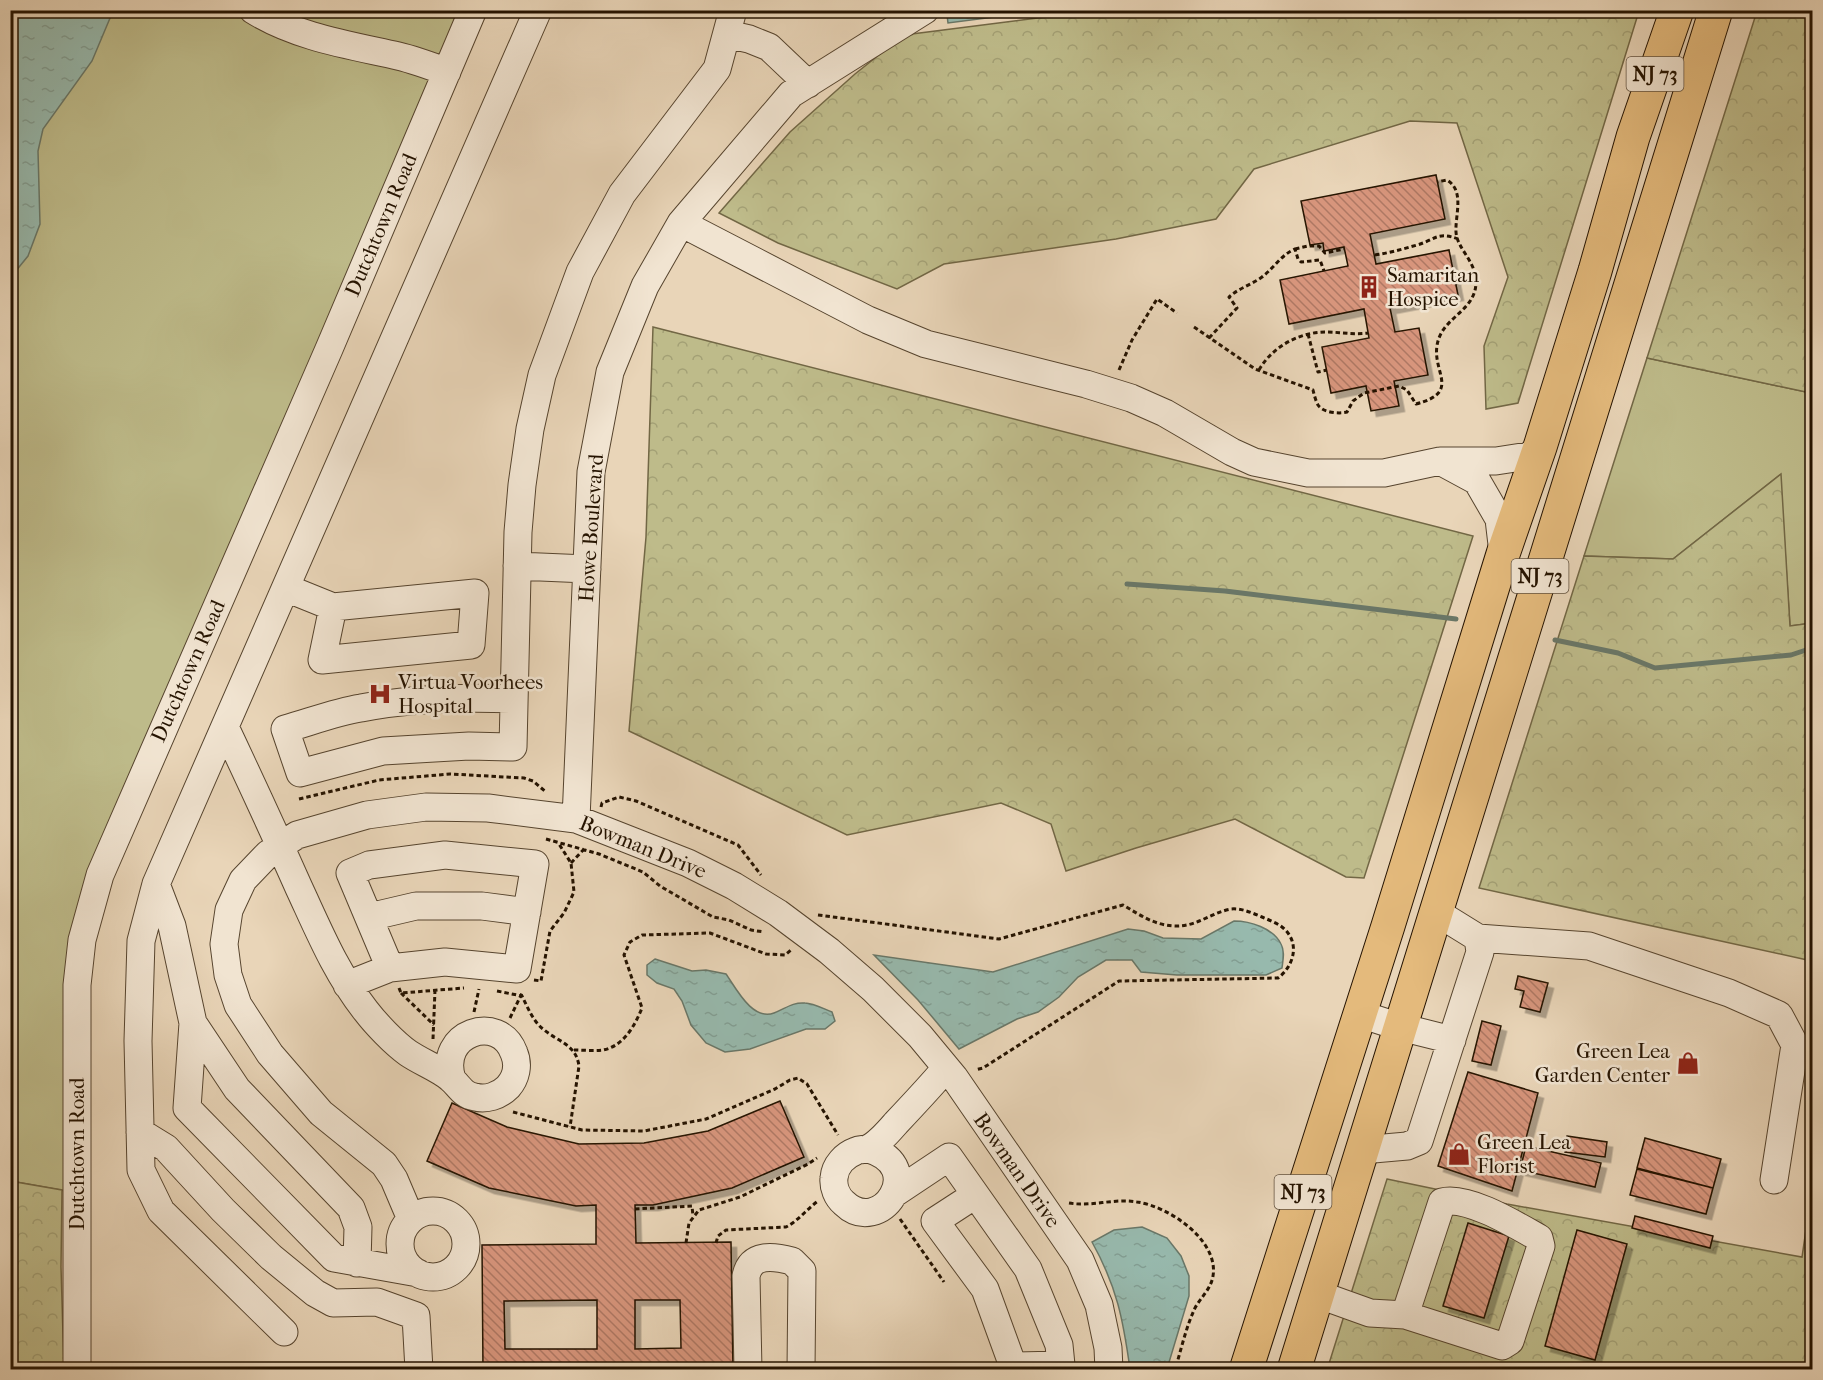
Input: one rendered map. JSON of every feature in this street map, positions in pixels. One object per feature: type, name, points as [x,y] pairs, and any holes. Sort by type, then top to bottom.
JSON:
[{"type":"highway","name":"NJ 73","points":[[1246,1370],[1503,555],[1540,447],[1595,271],[1633,137],[1677,10]]},
{"type":"highway","name":"NJ 73","points":[[1294,1370],[1716,10]]},
{"type":"street","points":[[252,10],[284,26],[401,57],[447,72]]},
{"type":"street","name":"Dutchtown Road","points":[[77,1370],[77,985],[81,940],[100,875],[473,10]]},
{"type":"street","points":[[284,1332],[161,1211],[141,1170],[138,1041],[141,941],[156,884],[538,10]]},
{"type":"street","name":"Howe Boulevard","points":[[585,832],[587,569],[591,471],[610,372],[645,286],[681,223],[791,94],[925,10]]},
{"type":"street","points":[[514,699],[465,697],[404,701],[359,708],[285,729],[300,773],[383,751],[469,746],[513,747],[522,486],[530,429],[542,375],[580,272],[622,194],[717,69],[730,22],[749,39],[769,47],[808,84]]},
{"type":"street","points":[[681,223],[868,321],[926,344],[1112,392],[1156,409],[1232,452],[1265,464],[1308,473],[1384,473],[1440,461],[1496,461],[1529,456],[1540,447]]},
{"type":"street","points":[[1440,461],[1477,481],[1499,519],[1503,555]]},
{"type":"street","points":[[518,566],[587,569]]},
{"type":"street","points":[[286,588],[333,607],[475,593],[471,645],[322,660],[333,607]]},
{"type":"street","points":[[225,727],[338,973],[367,1013],[406,1052],[442,1073]]},
{"type":"street","name":"Bowman Drive","points":[[406,1226],[394,1179],[384,1164],[321,1113],[270,1054],[238,1005],[228,975],[224,944],[229,910],[243,880],[268,854],[297,835],[366,815],[426,807],[488,808],[542,815],[585,832],[688,863],[734,886],[778,913],[829,951],[958,1069],[1036,1197],[1080,1260],[1099,1305],[1108,1348],[1109,1370]]},
{"type":"street","points":[[347,985],[390,968],[445,962],[517,969],[535,864],[445,855],[369,865],[350,873],[390,968]]},
{"type":"street","points":[[156,884],[172,926],[192,1023],[187,1108],[334,1258],[357,1263],[418,1273],[426,1276],[441,1276],[455,1268],[464,1255],[466,1239],[460,1225],[448,1214],[425,1212],[357,1263]]},
{"type":"street","points":[[369,917],[416,906],[482,906],[527,912]]},
{"type":"street","points":[[1436,912],[1478,938],[1589,946],[1728,993],[1779,1015],[1795,1045],[1774,1180]]},
{"type":"street","points":[[1362,1150],[1407,1146],[1419,1141],[1480,952],[1478,938]]},
{"type":"street","points":[[1360,1014],[1452,1041]]},
{"type":"street","points":[[192,1023],[237,1089],[351,1208],[358,1227],[357,1263]]},
{"type":"street","points":[[869,1149],[958,1069]]},
{"type":"street","points":[[140,1132],[166,1148],[223,1210],[271,1257],[315,1293],[333,1303],[377,1302],[416,1316],[419,1370]]},
{"type":"street","points":[[895,1193],[896,1170],[889,1159],[880,1152],[869,1149],[859,1150],[849,1154],[837,1168],[834,1178],[838,1197],[854,1210],[863,1212],[882,1208],[895,1193],[949,1157],[1028,1269],[1059,1346],[1061,1365],[1013,1366],[985,1289],[935,1221],[975,1195]]},
{"type":"street","points":[[1317,1294],[1371,1313],[1405,1315],[1502,1346],[1510,1341],[1540,1245],[1539,1238],[1491,1211],[1449,1200],[1442,1202],[1405,1315]]},
{"type":"street","points":[[406,1226],[400,1248],[402,1256],[406,1263],[418,1273]]},
{"type":"street","points":[[748,1370],[746,1276],[748,1267],[760,1258],[792,1261],[802,1271],[801,1370]]},
{"type":"path","points":[[1194,327],[1259,370],[1313,390],[1318,405],[1323,409],[1340,414],[1347,412],[1353,401],[1364,393],[1399,386],[1407,390],[1416,404],[1437,397],[1441,392],[1442,383],[1436,358],[1439,338],[1445,326],[1462,313],[1476,284],[1473,267],[1456,232],[1458,200],[1455,189],[1453,184],[1447,180],[1437,182]]},
{"type":"path","points":[[1375,255],[1418,245],[1436,236],[1444,235],[1458,239]]},
{"type":"path","points":[[1209,338],[1237,308],[1229,297],[1259,279],[1281,257],[1295,249],[1308,246],[1319,246],[1325,252],[1344,249]]},
{"type":"path","points":[[1295,249],[1298,260],[1301,262],[1320,260],[1324,271]]},
{"type":"path","points":[[1112,392],[1132,340],[1157,299],[1177,313]]},
{"type":"path","points":[[1259,370],[1267,358],[1279,347],[1295,338],[1328,332],[1368,333]]},
{"type":"path","points":[[1308,334],[1317,372],[1327,370]]},
{"type":"path","points":[[299,799],[379,780],[450,774],[512,777],[533,781],[546,793],[538,833],[545,839],[558,843],[585,832]]},
{"type":"path","points":[[571,863],[602,803],[610,799],[627,798],[738,845],[764,879]]},
{"type":"path","points":[[585,832],[660,886],[712,917],[729,920],[751,930],[771,933]]},
{"type":"path","points":[[525,978],[541,981],[550,931],[564,913],[574,892],[571,863],[558,843]]},
{"type":"path","points":[[818,915],[999,939],[1124,905],[1151,922],[1174,926],[1196,924],[1232,909],[1246,910],[1274,922],[1283,928],[1293,944],[1294,954],[1291,964],[1278,978],[1119,981],[983,1068],[958,1069]]},
{"type":"path","points":[[574,1050],[605,1050],[622,1040],[634,1026],[642,1008],[624,955],[630,942],[636,938],[649,934],[711,933],[766,954],[785,955],[797,945]]},
{"type":"path","points":[[522,996],[524,987]]},
{"type":"path","points":[[435,990],[434,1024],[442,1073]]},
{"type":"path","points":[[401,993],[434,1024]]},
{"type":"path","points":[[509,1112],[582,1130],[644,1131],[706,1119],[798,1078],[807,1084],[842,1140]]},
{"type":"path","points":[[693,1216],[707,1207],[740,1197],[808,1164],[823,1153]]},
{"type":"path","points":[[1036,1197],[1074,1204],[1122,1200],[1156,1206],[1186,1224],[1208,1249],[1213,1263],[1213,1276],[1210,1286],[1195,1309],[1175,1370]]},
{"type":"path","points":[[716,1243],[718,1236],[726,1230],[786,1227],[793,1224],[802,1213],[822,1198]]},
{"type":"path","points":[[635,1209],[692,1206],[693,1216],[686,1231],[686,1243]]},
{"type":"green space","points":[[1101,10],[1639,11],[1518,403],[1486,409],[1484,346],[1508,277],[1457,123],[1410,121],[1254,169],[1216,219],[1116,239],[944,264],[897,289],[778,243],[719,213],[790,132],[855,74],[904,35]]},
{"type":"green space","points":[[10,11],[473,11],[82,940],[77,1193],[11,1181]]},
{"type":"green space","points":[[1757,11],[1812,11],[1812,389],[1806,392],[1647,358]]},
{"type":"green space","points":[[653,327],[1473,536],[1364,878],[1346,877],[1235,819],[1066,871],[1051,824],[1001,803],[847,835],[629,731],[646,537]]},
{"type":"green space","points":[[1647,358],[1806,392],[1812,389],[1812,623],[1790,626],[1780,475],[1673,559],[1584,556]]},
{"type":"green space","points":[[1781,474],[1790,626],[1812,623],[1812,961],[1479,888],[1584,556],[1673,559]]},
{"type":"green space","points":[[1387,1179],[1507,1204],[1802,1257],[1812,1188],[1812,1363],[1799,1369],[1327,1370]]},
{"type":"green space","points":[[10,1181],[62,1190],[61,1267],[64,1369],[11,1369]]},
{"type":"water","points":[[11,10],[113,11],[92,61],[43,129],[38,151],[40,224],[28,256],[11,277]]},
{"type":"water","points":[[955,10],[1041,11],[948,23],[947,15]]},
{"type":"water","points":[[1234,921],[1254,924],[1273,934],[1282,947],[1282,968],[1266,975],[1177,975],[1141,972],[1132,960],[1106,960],[1078,977],[1059,997],[1038,1012],[1017,1019],[959,1049],[918,1000],[874,955],[993,972],[1128,929],[1144,931],[1163,938],[1201,939]]},
{"type":"water","points":[[655,959],[692,971],[706,970],[726,974],[746,1002],[759,1012],[774,1013],[792,1005],[808,1003],[832,1012],[835,1021],[825,1029],[806,1029],[750,1049],[725,1052],[706,1043],[691,1025],[682,1001],[674,989],[657,983],[647,975],[647,965]]},
{"type":"water","points":[[1142,1227],[1167,1238],[1181,1256],[1189,1276],[1189,1296],[1167,1369],[1130,1369],[1118,1304],[1108,1274],[1092,1242],[1114,1230]]},
{"type":"building","name":"Samaritan Hospice","points":[[1436,175],[1445,219],[1370,234],[1376,264],[1449,250],[1458,295],[1390,308],[1395,332],[1419,328],[1428,375],[1394,381],[1399,406],[1371,411],[1366,386],[1331,393],[1322,347],[1369,338],[1364,309],[1289,324],[1280,280],[1348,266],[1344,247],[1324,251],[1323,243],[1310,245],[1301,201]]},
{"type":"building","points":[[1518,976],[1548,983],[1540,1012],[1520,1007],[1524,991],[1515,989]]},
{"type":"building","points":[[1482,1021],[1501,1026],[1491,1065],[1472,1061]]},
{"type":"building","points":[[1468,1072],[1538,1093],[1512,1191],[1438,1166]]},
{"type":"building","points":[[780,1101],[804,1157],[732,1188],[653,1205],[635,1205],[636,1243],[731,1242],[733,1370],[483,1370],[482,1245],[596,1244],[596,1205],[576,1206],[489,1188],[427,1161],[452,1103],[507,1127],[579,1144],[644,1143],[708,1131]],"holes":[[[597,1300],[597,1349],[505,1349],[504,1301]],[[635,1300],[680,1300],[681,1348],[635,1349]]]},
{"type":"building","points":[[1567,1136],[1607,1142],[1605,1157],[1565,1152]]},
{"type":"building","points":[[1645,1138],[1721,1159],[1713,1188],[1637,1168]]},
{"type":"building","points":[[1526,1146],[1601,1163],[1595,1187],[1520,1170]]},
{"type":"building","points":[[1637,1169],[1713,1188],[1706,1214],[1630,1195]]},
{"type":"building","points":[[1635,1216],[1713,1236],[1710,1248],[1632,1228]]},
{"type":"building","points":[[1468,1223],[1509,1236],[1484,1318],[1443,1306]]},
{"type":"building","points":[[1577,1230],[1627,1244],[1595,1360],[1545,1346]]},
{"type":"waterway","points":[[1127,584],[1225,591],[1456,619]]},
{"type":"waterway","points":[[1555,640],[1618,653],[1655,668],[1791,655],[1812,648]]},
{"type":"place","name":"Samaritan Hospice","points":[[1369,287]]},
{"type":"place","name":"Virtua Voorhees Hospital","points":[[380,694]]},
{"type":"place","name":"Green Lea Garden Center","points":[[1688,1063]]},
{"type":"place","name":"Green Lea Florist","points":[[1459,1154]]}]
